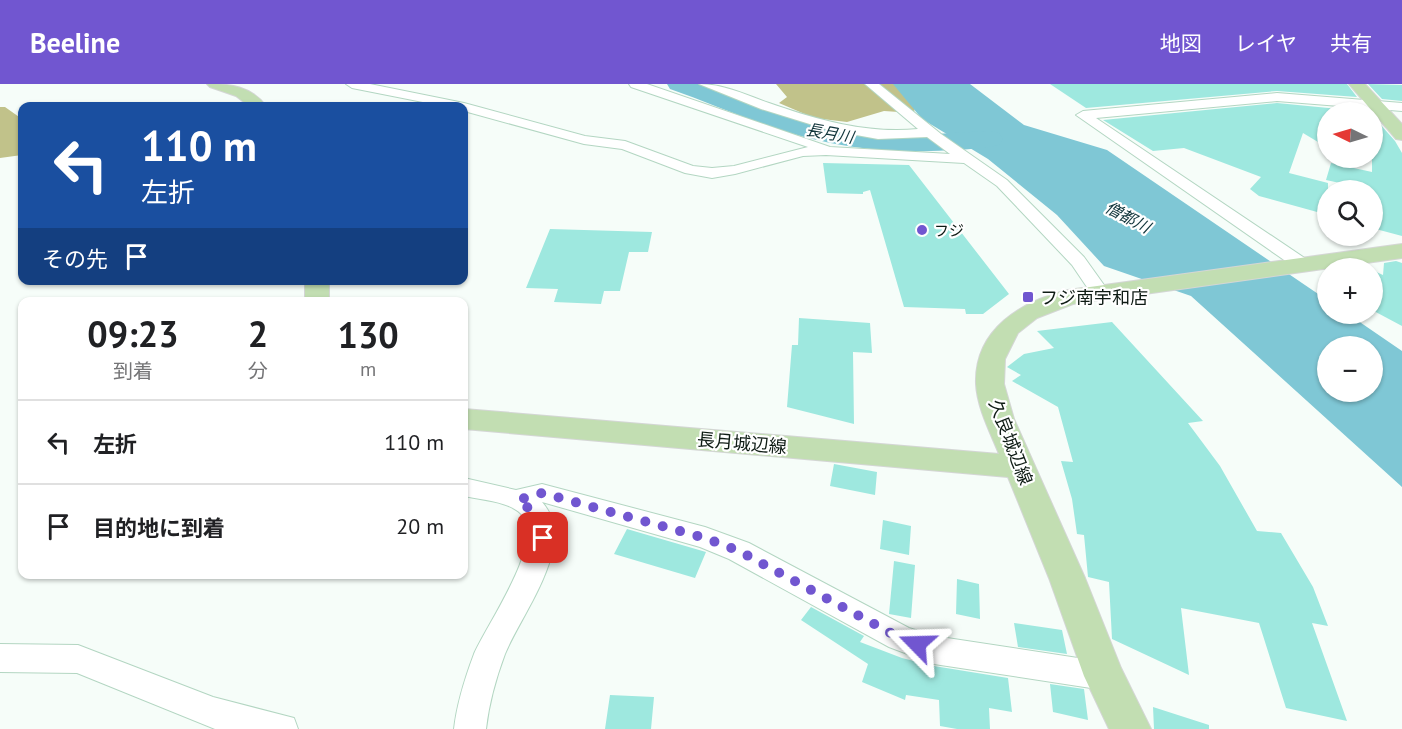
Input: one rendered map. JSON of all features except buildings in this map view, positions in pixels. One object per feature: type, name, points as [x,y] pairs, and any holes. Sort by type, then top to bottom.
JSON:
[{"type":"main road","points":[[1357,84],[1373,102]]},
{"type":"main road","points":[[223,85],[242,93],[253,102]]},
{"type":"main road","points":[[1383,113],[1402,135]]},
{"type":"main road","name":"久良城辺線","points":[[1130,729],[1104,676],[996,407],[990,384],[992,359],[1007,329],[1028,313],[1068,297],[1402,251]]},
{"type":"main road","name":"長月城辺線","points":[[468,419],[1021,467]]},
{"type":"street","points":[[352,84],[437,102]]},
{"type":"street","points":[[635,84],[760,128],[815,144],[825,148],[826,151]]},
{"type":"street","points":[[705,84],[782,111],[870,134],[933,135]]},
{"type":"street","points":[[871,84],[933,135],[1002,183],[1107,291]]},
{"type":"street","points":[[1250,88],[1270,97]]},
{"type":"street","points":[[1298,265],[1083,116],[1270,97],[1345,102]]},
{"type":"street","points":[[1383,105],[1402,106]]},
{"type":"street","points":[[468,109],[584,140],[625,145],[690,170],[712,173],[735,170],[802,152],[966,157]]},
{"type":"street","points":[[468,489],[518,500],[536,514],[543,538],[525,587],[491,651],[471,711],[470,729]]},
{"type":"street","points":[[518,500],[542,493],[705,538],[739,551],[900,638],[934,650],[1104,676]]},
{"type":"street","points":[[0,658],[78,659],[207,721],[282,729]]},
{"type":"green space","points":[[776,84],[896,84],[915,106],[914,113],[884,111],[847,122],[814,118],[779,103],[787,97]]},
{"type":"green space","points":[[0,107],[5,107],[18,116],[18,156],[0,158]]},
{"type":"water","name":"僧都川","points":[[893,84],[970,84],[1024,125],[1107,150],[1317,293],[1317,324],[1363,324],[1380,336],[1317,336],[1317,402],[1383,402],[1383,338],[1402,351],[1402,487],[1191,296],[1104,266],[1057,215],[988,159],[922,119]]},
{"type":"waterway","name":"長月川","points":[[678,84],[794,126],[842,138],[892,143],[990,139]]},
{"type":"place","name":"フジ","points":[[922,230]]},
{"type":"place","name":"フジ南宇和店","points":[[1028,297]]},
{"type":"route","points":[[543,538],[536,514],[518,500],[542,493],[705,538],[739,551],[840,607],[900,638],[917,644]]}]
